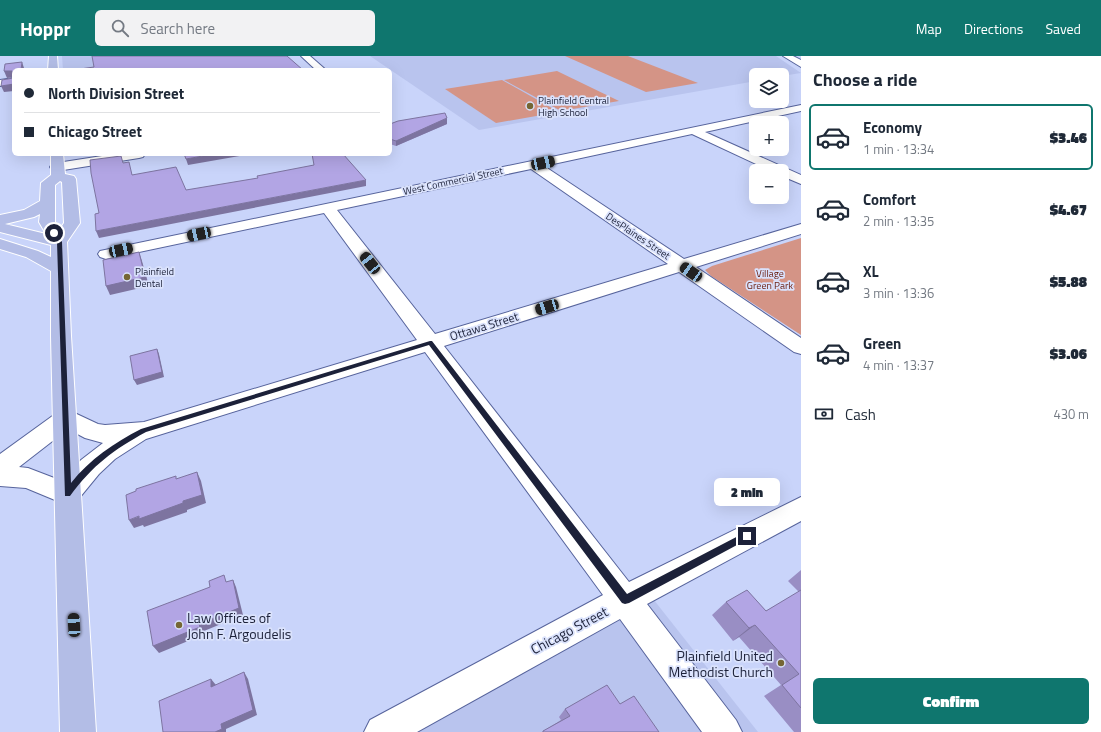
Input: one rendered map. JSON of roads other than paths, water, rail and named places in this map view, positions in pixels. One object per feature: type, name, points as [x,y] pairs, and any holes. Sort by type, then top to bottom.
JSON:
[{"type":"main road","points":[[53,56],[53,68]]},
{"type":"main road","points":[[59,242],[72,223],[69,180],[57,166],[48,183],[47,222],[59,242],[66,418],[67,494],[78,732]]},
{"type":"main road","points":[[0,220],[29,214],[48,203]]},
{"type":"main road","points":[[0,228],[59,242]]},
{"type":"main road","points":[[0,244],[32,254],[60,268]]},
{"type":"street","points":[[305,56],[319,68]]},
{"type":"street","points":[[787,56],[801,64]]},
{"type":"street","points":[[0,83],[12,81]]},
{"type":"street","name":"West Commercial Street","points":[[106,254],[801,108]]},
{"type":"street","points":[[694,131],[801,180]]},
{"type":"street","points":[[57,166],[125,156]]},
{"type":"street","name":"DesPlaines Street","points":[[534,165],[801,347]]},
{"type":"street","points":[[327,207],[724,732]]},
{"type":"street","name":"Ottawa Street","points":[[66,418],[93,432],[105,434],[144,430],[801,229]]},
{"type":"street","points":[[0,468],[66,418]]},
{"type":"street","name":"Ottawa Street","points":[[67,494],[82,474],[96,461],[121,443],[144,430]]},
{"type":"street","points":[[0,476],[28,478],[67,494]]},
{"type":"street","name":"Chicago Street","points":[[382,732],[625,600],[801,508]]},
{"type":"place","name":"Plainfield Central High School","points":[[530,106]]},
{"type":"place","name":"Plainfield Dental","points":[[127,277]]},
{"type":"place","name":"Law Offices of John F. Argoudelis","points":[[179,625]]},
{"type":"place","name":"Plainfield United Methodist Church","points":[[781,663]]},
{"type":"park label","name":"Village Green Park","points":[[770,278]]}]
